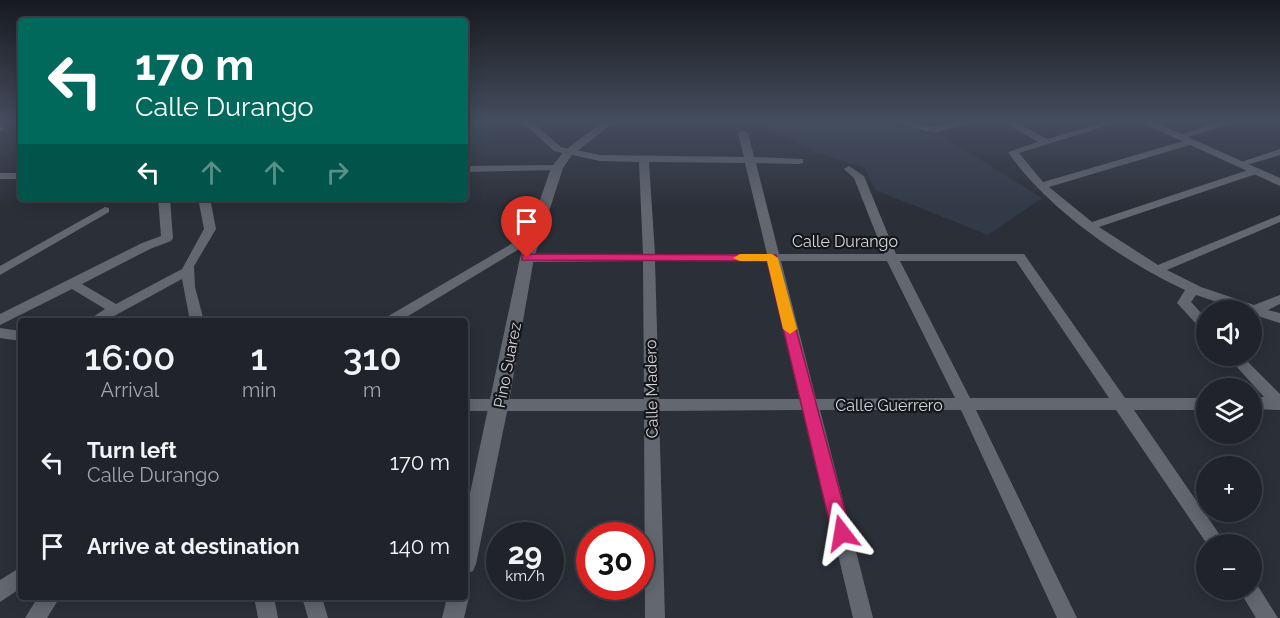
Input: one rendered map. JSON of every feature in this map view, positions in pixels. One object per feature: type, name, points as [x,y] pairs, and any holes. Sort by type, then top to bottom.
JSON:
[{"type":"street","points":[[564,151],[600,158],[799,161]]},
{"type":"street","name":"Pino Suarez","points":[[468,550],[499,406],[527,258],[557,168],[571,151]]},
{"type":"street","points":[[746,151],[863,618]]},
{"type":"street","points":[[1017,151],[1013,152],[1042,186],[1090,226],[1193,288],[1227,300]]},
{"type":"street","points":[[1042,186],[1150,151]]},
{"type":"street","points":[[1213,151],[1280,180]]},
{"type":"street","points":[[1241,163],[1280,153]]},
{"type":"street","name":"Calle Madero","points":[[644,159],[649,258],[656,618]]},
{"type":"street","points":[[1241,163],[1280,180]]},
{"type":"street","points":[[468,170],[557,168]]},
{"type":"street","points":[[849,169],[859,176],[892,258],[966,405],[1067,618]]},
{"type":"street","points":[[1090,226],[1255,171]]},
{"type":"street","points":[[0,176],[18,176]]},
{"type":"street","points":[[0,320],[71,283],[167,238],[164,201]]},
{"type":"street","points":[[196,318],[187,281],[187,271],[210,229],[205,201]]},
{"type":"street","points":[[0,271],[105,210]]},
{"type":"street","points":[[1158,269],[1280,218]]},
{"type":"street","points":[[395,318],[535,234]]},
{"type":"street","name":"Calle Durango","points":[[527,258],[1020,258],[1120,404]]},
{"type":"street","points":[[99,318],[187,271]]},
{"type":"street","points":[[71,283],[115,309]]},
{"type":"street","points":[[1193,288],[1184,303],[1196,316]]},
{"type":"street","points":[[1262,307],[1280,299]]},
{"type":"street","points":[[1262,312],[1280,318]]},
{"type":"street","points":[[0,333],[18,336]]},
{"type":"street","points":[[1244,366],[1280,404]]},
{"type":"street","points":[[1262,403],[1280,404]]},
{"type":"street","points":[[1120,404],[1210,534]]},
{"type":"street","name":"Calle Guerrero","points":[[468,405],[1196,404]]},
{"type":"street","points":[[0,592],[18,578]]},
{"type":"street","points":[[35,618],[48,600]]},
{"type":"street","points":[[265,600],[268,618]]},
{"type":"street","points":[[313,600],[318,618]]},
{"type":"street","points":[[453,618],[457,600]]},
{"type":"street","points":[[1256,600],[1268,618]]},
{"type":"shaded area","points":[[812,151],[966,151],[1042,198],[988,235],[875,190],[865,168]]},
{"type":"slow traffic","points":[[740,258],[772,258],[790,329]]},
{"type":"route","points":[[527,258],[772,258],[842,533]]}]
